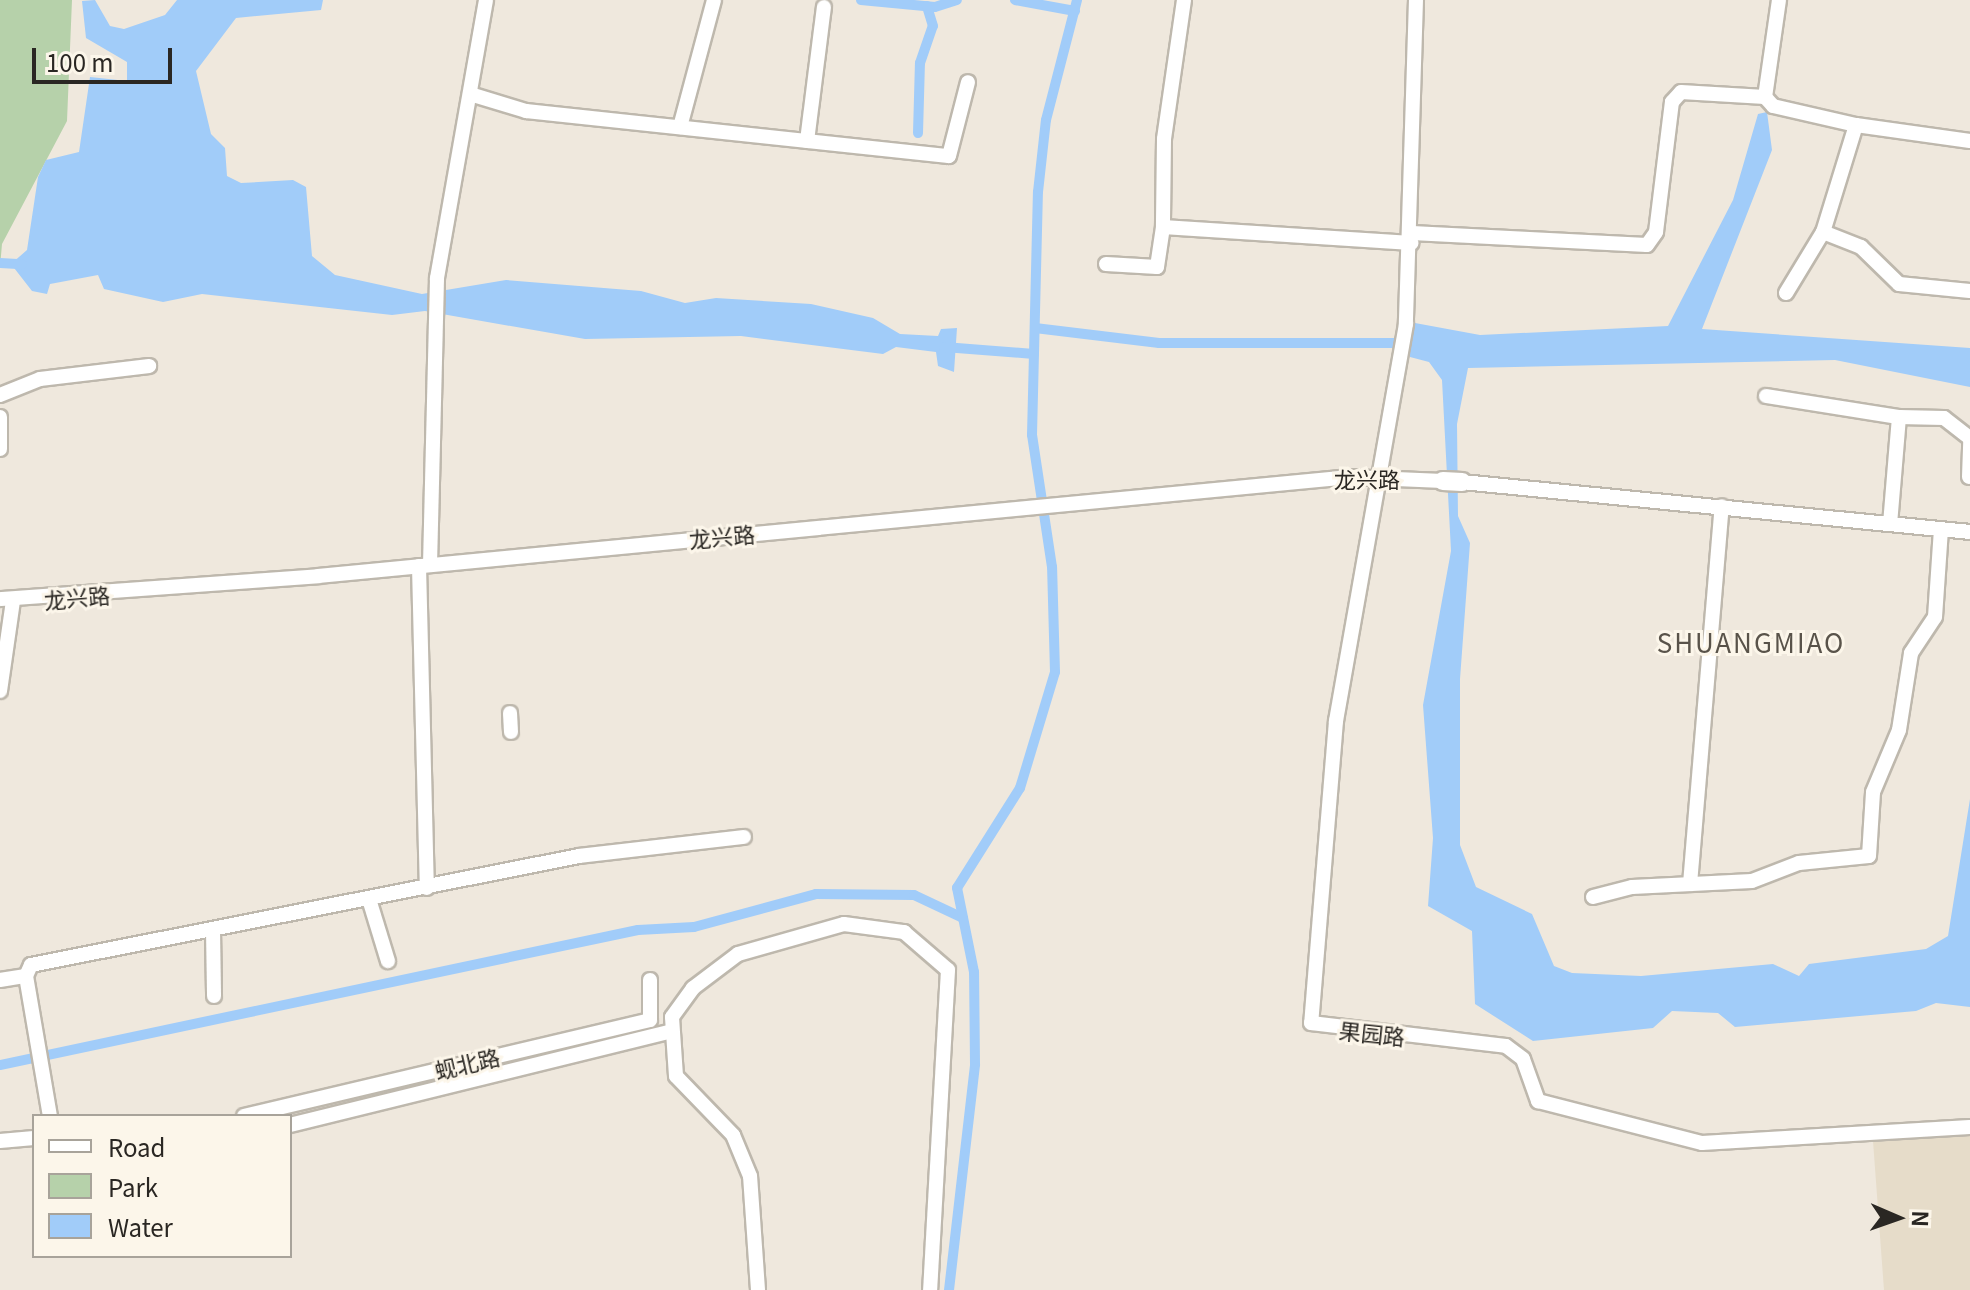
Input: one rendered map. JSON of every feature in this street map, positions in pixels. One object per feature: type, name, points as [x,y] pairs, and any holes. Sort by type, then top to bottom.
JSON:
[{"type":"street","points":[[427,888],[425,566],[437,281],[486,0]]},
{"type":"street","points":[[680,127],[714,0]]},
{"type":"street","points":[[1106,264],[1157,267],[1163,227],[1164,139],[1184,0]]},
{"type":"street","name":"果园路","points":[[1416,0],[1412,238],[1403,358],[1378,477],[1332,750],[1311,1023],[1506,1046],[1523,1059],[1538,1101],[1692,1142],[1970,1127]]},
{"type":"street","points":[[1765,97],[1779,0]]},
{"type":"street","points":[[807,141],[824,7]]},
{"type":"street","points":[[470,94],[526,111],[949,156],[968,82]]},
{"type":"street","points":[[1163,227],[1647,245],[1656,232],[1672,102],[1681,92],[1765,97],[1773,106],[1856,125],[1970,141]]},
{"type":"street","points":[[1786,293],[1823,232],[1856,125]]},
{"type":"street","points":[[1823,232],[1861,247],[1899,284],[1970,291]]},
{"type":"street","points":[[0,395],[40,379],[149,366]]},
{"type":"street","points":[[1766,396],[1899,417],[1944,418],[1970,439],[1969,477]]},
{"type":"street","points":[[0,417],[0,449]]},
{"type":"street","points":[[1890,524],[1899,417]]},
{"type":"street","name":"龙兴路","points":[[6,600],[425,566],[1378,477],[1722,506],[1970,532]]},
{"type":"street","points":[[1690,884],[1722,506]]},
{"type":"street","points":[[1593,897],[1690,884],[1752,881],[1799,863],[1869,856],[1873,792],[1899,730],[1911,653],[1935,617],[1941,530]]},
{"type":"street","points":[[0,691],[6,600]]},
{"type":"street","points":[[510,713],[511,732]]},
{"type":"street","points":[[50,1114],[26,976],[31,965],[579,856],[744,837]]},
{"type":"street","points":[[369,899],[374,935],[388,961]]},
{"type":"street","points":[[758,1290],[750,1176],[733,1135],[676,1076],[670,1032],[679,1004],[715,967],[821,928],[904,932],[943,962],[950,992],[930,1290]]},
{"type":"street","points":[[213,930],[214,996]]},
{"type":"street","points":[[0,980],[26,976]]},
{"type":"street","name":"蚬北路","points":[[252,1114],[650,1020],[650,980]]},
{"type":"street","points":[[292,1125],[670,1032]]},
{"type":"street","points":[[0,1141],[32,1138]]},
{"type":"shaded area","points":[[1970,1134],[1970,1290],[1884,1290],[1873,1141]]},
{"type":"green space","points":[[0,0],[72,0],[67,121],[2,244],[0,267]]},
{"type":"water","points":[[95,0],[110,26],[124,29],[165,15],[177,0],[323,0],[321,10],[236,18],[196,71],[211,134],[225,148],[227,176],[241,183],[293,180],[306,187],[312,256],[335,275],[422,294],[506,280],[641,291],[685,303],[716,298],[811,304],[873,318],[900,334],[938,336],[941,329],[957,328],[954,372],[938,366],[936,352],[896,347],[883,354],[741,336],[585,339],[425,311],[392,315],[202,294],[163,302],[104,289],[98,275],[50,284],[47,294],[32,291],[11,264],[27,250],[38,177],[46,160],[79,152],[90,77],[127,81],[127,62],[86,38],[82,1]]},
{"type":"water","points":[[1767,112],[1772,150],[1702,329],[1970,348],[1970,387],[1835,360],[1468,368],[1457,424],[1458,516],[1470,543],[1460,679],[1460,845],[1476,887],[1532,914],[1554,966],[1572,973],[1641,976],[1773,964],[1799,976],[1809,964],[1926,949],[1948,936],[1970,799],[1970,1007],[1936,1003],[1916,1011],[1735,1027],[1718,1013],[1672,1011],[1653,1028],[1533,1041],[1475,1004],[1472,931],[1428,906],[1433,838],[1423,705],[1451,551],[1442,380],[1429,362],[1410,357],[1409,343],[1415,323],[1480,335],[1668,326],[1733,200],[1758,114]]},
{"type":"waterway","points":[[861,0],[935,7],[957,0]]},
{"type":"waterway","points":[[1015,0],[1075,11]]},
{"type":"waterway","points":[[949,1290],[975,1064],[974,972],[957,888],[1020,788],[1055,672],[1052,567],[1032,435],[1038,192],[1046,120],[1077,0]]},
{"type":"waterway","points":[[918,133],[920,63],[933,26],[927,6]]},
{"type":"waterway","points":[[0,263],[22,264]]},
{"type":"waterway","points":[[1035,328],[1159,343],[1406,343]]},
{"type":"waterway","points":[[944,347],[1034,354]]},
{"type":"waterway","points":[[0,1065],[638,930],[694,927],[816,894],[914,895],[963,918]]},
{"type":"district","name":"SHUANGMIAO","points":[[1751,642]]}]
